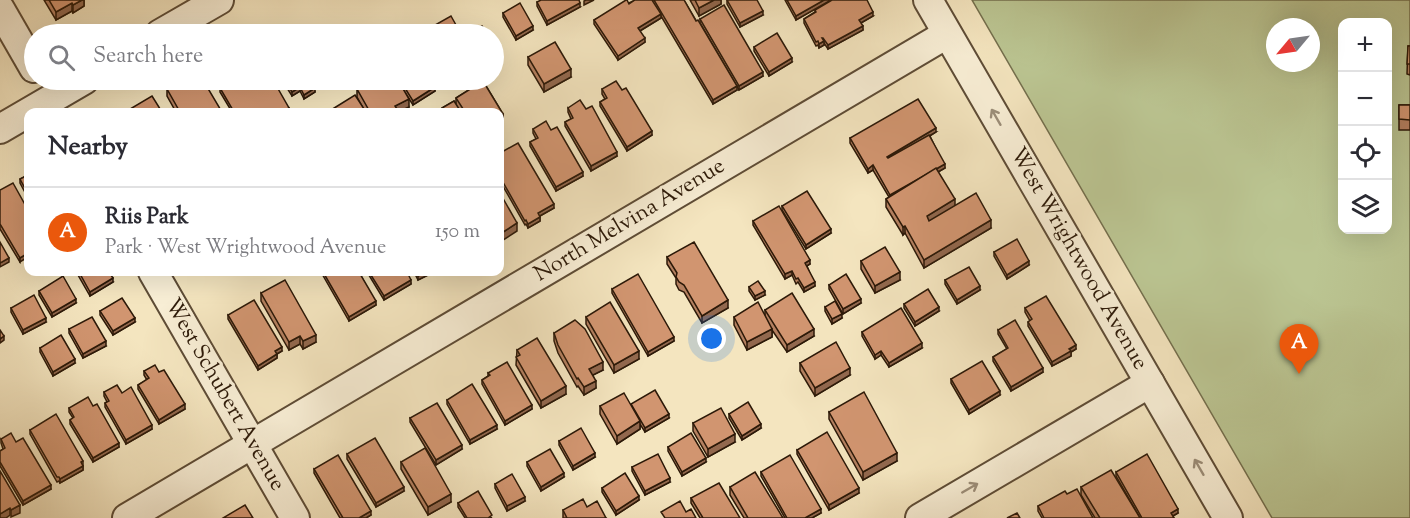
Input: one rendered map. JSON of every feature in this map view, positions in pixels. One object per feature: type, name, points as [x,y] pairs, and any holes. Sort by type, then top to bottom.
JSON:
[{"type":"street","points":[[177,24],[219,0]]},
{"type":"street","name":"West Wrightwood Avenue","points":[[928,0],[1228,518]]},
{"type":"street","points":[[0,9],[24,51]]},
{"type":"street","name":"North Melvina Avenue","points":[[128,518],[947,34]]},
{"type":"street","points":[[33,108],[65,90]]},
{"type":"street","points":[[0,129],[24,114]]},
{"type":"street","name":"West Schubert Avenue","points":[[155,276],[295,518]]},
{"type":"street","points":[[920,518],[1150,383]]},
{"type":"green space","points":[[972,0],[1410,0],[1410,518],[1272,518]]},
{"type":"building","points":[[49,0],[82,0],[56,12]]},
{"type":"building","points":[[541,0],[579,0],[580,3],[547,21],[537,2]]},
{"type":"building","points":[[626,0],[629,4],[635,0],[652,0],[661,14],[638,28],[645,38],[618,56],[594,20]]},
{"type":"building","points":[[654,0],[684,0],[737,86],[713,100]]},
{"type":"building","points":[[695,0],[714,0],[699,8]]},
{"type":"building","points":[[727,0],[757,0],[763,11],[740,23]]},
{"type":"building","points":[[787,0],[824,0],[796,16]]},
{"type":"building","points":[[832,0],[867,0],[873,12],[859,20],[863,26],[828,45],[822,38],[824,41],[819,44],[804,19]]},
{"type":"building","points":[[520,3],[533,26],[516,36],[503,13]]},
{"type":"building","points":[[724,5],[763,72],[739,86],[700,19]]},
{"type":"building","points":[[451,16],[455,24],[437,24]]},
{"type":"building","points":[[777,33],[792,58],[769,72],[754,47]]},
{"type":"building","points":[[555,42],[571,69],[544,84],[528,57]]},
{"type":"building","points":[[1408,46],[1410,46],[1410,64],[1407,64]]},
{"type":"building","points":[[616,81],[622,90],[626,88],[652,131],[627,147],[600,102],[607,98],[602,89]]},
{"type":"building","points":[[168,90],[209,90],[220,108],[178,108]]},
{"type":"building","points":[[221,90],[279,90],[289,108],[232,108]]},
{"type":"building","points":[[302,90],[312,90],[304,95]]},
{"type":"building","points":[[358,90],[404,90],[409,99],[395,106],[396,108],[368,108]]},
{"type":"building","points":[[406,90],[430,90],[413,101]]},
{"type":"building","points":[[469,90],[488,90],[499,108],[462,108],[456,98]]},
{"type":"building","points":[[355,95],[363,108],[334,108]]},
{"type":"building","points":[[152,96],[160,108],[132,108]]},
{"type":"building","points":[[918,99],[936,128],[887,157],[929,135],[945,164],[890,195],[873,165],[868,169],[850,138]]},
{"type":"building","points":[[580,100],[586,109],[592,106],[617,152],[591,166],[565,122],[573,118],[568,108]]},
{"type":"building","points":[[454,101],[458,108],[442,108]]},
{"type":"building","points":[[1399,105],[1410,105],[1410,120],[1399,119]]},
{"type":"building","points":[[546,121],[551,130],[557,127],[583,172],[556,187],[530,142],[538,138],[533,129]]},
{"type":"building","points":[[518,143],[554,204],[538,213],[540,217],[528,224],[504,184],[504,151]]},
{"type":"building","points":[[936,168],[955,199],[927,216],[929,221],[976,193],[991,220],[924,260],[905,226],[903,227],[886,199]]},
{"type":"building","points":[[13,183],[24,203],[24,256],[20,258],[0,224],[0,190]]},
{"type":"building","points":[[807,191],[831,229],[806,245],[782,206]]},
{"type":"building","points":[[504,200],[517,223],[504,231]]},
{"type":"building","points":[[779,206],[810,260],[805,263],[815,282],[804,288],[792,271],[785,274],[753,221]]},
{"type":"building","points":[[1017,239],[1029,261],[1007,275],[994,252]]},
{"type":"building","points":[[0,242],[9,258],[0,263]]},
{"type":"building","points":[[694,242],[728,300],[702,316],[684,285],[676,277],[677,273],[667,257]]},
{"type":"building","points":[[885,247],[900,272],[875,286],[861,261]]},
{"type":"building","points":[[969,267],[980,286],[957,300],[945,280]]},
{"type":"building","points":[[638,274],[674,337],[648,352],[612,289]]},
{"type":"building","points":[[846,274],[861,299],[843,309],[829,285]]},
{"type":"building","points":[[63,276],[76,299],[52,313],[39,291]]},
{"type":"building","points":[[81,276],[112,276],[113,278],[90,292]]},
{"type":"building","points":[[325,276],[361,276],[376,301],[349,317]]},
{"type":"building","points":[[372,276],[409,276],[411,280],[384,296]]},
{"type":"building","points":[[285,280],[316,335],[303,341],[300,336],[289,342],[261,293]]},
{"type":"building","points":[[758,281],[765,291],[755,296],[749,287]]},
{"type":"building","points":[[928,289],[939,307],[915,322],[904,304]]},
{"type":"building","points":[[792,293],[814,329],[787,345],[765,310]]},
{"type":"building","points":[[34,295],[46,318],[23,330],[11,308]]},
{"type":"building","points":[[1046,296],[1076,345],[1069,349],[1071,351],[1052,362],[1028,322],[1032,319],[1025,308]]},
{"type":"building","points":[[122,298],[135,318],[113,331],[100,311]]},
{"type":"building","points":[[254,300],[282,347],[275,351],[277,354],[258,366],[228,315]]},
{"type":"building","points":[[835,301],[842,314],[832,319],[825,307]]},
{"type":"building","points":[[610,302],[639,351],[614,365],[586,317]]},
{"type":"building","points":[[758,302],[772,329],[747,342],[734,317]]},
{"type":"building","points":[[901,308],[922,343],[889,363],[881,351],[875,355],[862,332]]},
{"type":"building","points":[[92,317],[106,341],[83,354],[69,329]]},
{"type":"building","points":[[575,320],[585,329],[603,362],[589,369],[596,381],[584,387],[558,345],[554,333]]},
{"type":"building","points":[[1015,320],[1043,368],[1011,387],[993,357],[1008,348],[998,330]]},
{"type":"building","points":[[61,335],[75,359],[53,372],[40,348]]},
{"type":"building","points":[[537,338],[566,386],[541,401],[516,357],[520,355],[517,350]]},
{"type":"building","points":[[836,342],[850,368],[815,388],[800,363]]},
{"type":"building","points":[[982,361],[1000,391],[969,410],[951,379]]},
{"type":"building","points":[[507,362],[532,405],[505,421],[482,380],[490,375],[488,373]]},
{"type":"building","points":[[155,365],[159,372],[164,370],[185,404],[159,420],[138,385],[149,378],[144,371]]},
{"type":"building","points":[[472,384],[497,425],[470,440],[447,400]]},
{"type":"building","points":[[117,385],[122,393],[131,387],[152,425],[126,440],[105,403],[109,401],[104,392]]},
{"type":"building","points":[[655,390],[669,414],[645,428],[631,404]]},
{"type":"building","points":[[864,392],[897,453],[863,472],[829,412]]},
{"type":"building","points":[[624,393],[640,421],[617,436],[600,406]]},
{"type":"building","points":[[88,397],[93,406],[97,404],[119,443],[93,458],[70,420],[74,417],[69,408]]},
{"type":"building","points":[[748,402],[761,424],[742,436],[729,414]]},
{"type":"building","points":[[437,403],[462,445],[436,460],[410,418]]},
{"type":"building","points":[[721,408],[735,434],[708,449],[693,423]]},
{"type":"building","points":[[56,414],[83,461],[81,462],[83,466],[60,479],[30,430]]},
{"type":"building","points":[[581,428],[595,453],[573,466],[559,441]]},
{"type":"building","points":[[827,432],[859,488],[829,505],[797,450]]},
{"type":"building","points":[[11,433],[16,442],[23,438],[51,485],[23,501],[0,462],[0,451],[5,448],[1,439]]},
{"type":"building","points":[[691,433],[706,458],[682,472],[668,447]]},
{"type":"building","points":[[375,438],[404,487],[376,503],[347,454]]},
{"type":"building","points":[[425,448],[451,494],[428,507],[401,462]]},
{"type":"building","points":[[550,449],[564,473],[541,487],[527,462]]},
{"type":"building","points":[[658,454],[670,478],[645,491],[632,467]]},
{"type":"building","points":[[1147,454],[1178,509],[1171,513],[1174,518],[1142,518],[1116,472]]},
{"type":"building","points":[[338,455],[371,511],[359,518],[343,518],[314,469]]},
{"type":"building","points":[[790,455],[821,509],[805,518],[787,518],[761,472]]},
{"type":"building","points":[[1111,470],[1140,518],[1100,518],[1081,487]]},
{"type":"building","points":[[0,471],[20,505],[0,514]]},
{"type":"building","points":[[755,472],[783,518],[748,518],[730,487]]},
{"type":"building","points":[[625,473],[639,496],[616,511],[602,488]]},
{"type":"building","points":[[512,474],[525,497],[507,506],[495,484]]},
{"type":"building","points":[[719,483],[740,518],[703,518],[691,498]]},
{"type":"building","points":[[1077,489],[1093,518],[1044,518],[1038,506],[1065,491],[1067,494]]},
{"type":"building","points":[[478,491],[492,515],[488,518],[467,518],[458,503]]},
{"type":"building","points":[[583,499],[587,507],[597,501],[606,518],[567,518],[563,510]]},
{"type":"building","points":[[680,501],[686,512],[691,509],[696,518],[665,518],[661,512]]},
{"type":"building","points":[[245,505],[253,518],[223,518]]},
{"type":"building","points":[[1017,513],[1020,518],[1007,518]]},
{"type":"place","name":"Riis Park","points":[[1299,374]]}]
